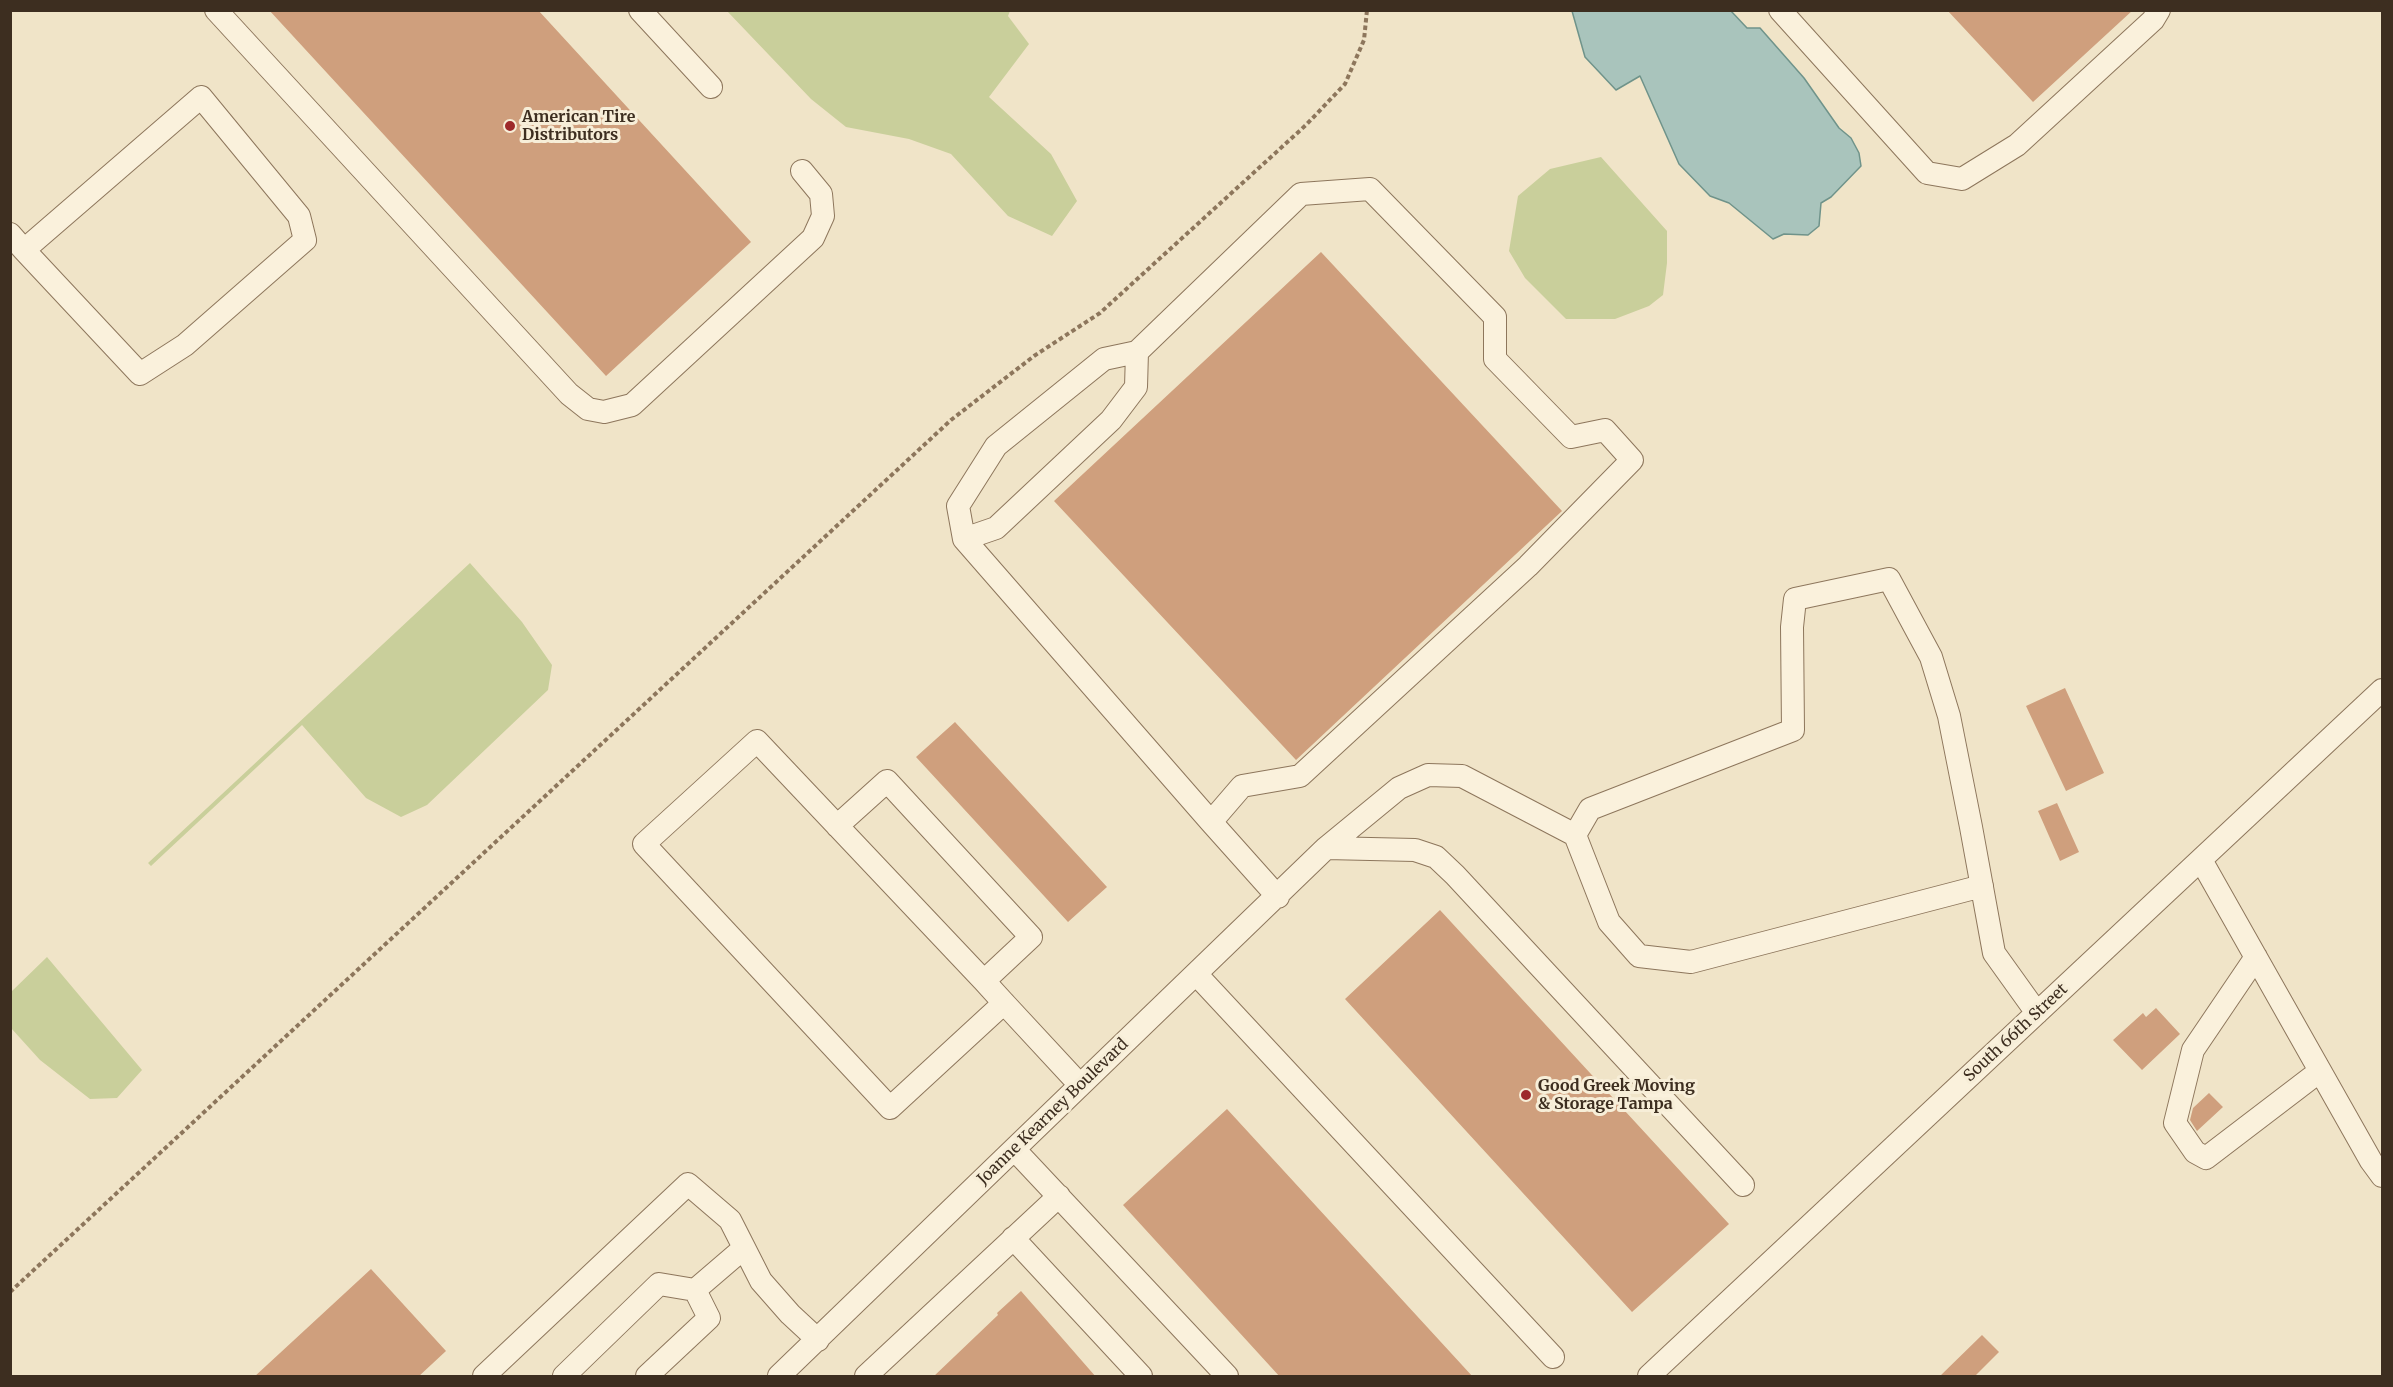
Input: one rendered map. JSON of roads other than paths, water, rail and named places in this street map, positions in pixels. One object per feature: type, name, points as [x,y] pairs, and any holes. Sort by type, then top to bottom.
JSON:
[{"type":"street","points":[[216,10],[568,394],[588,409],[604,412],[632,405],[813,238],[823,216],[821,194],[802,171]]},
{"type":"street","points":[[640,10],[711,87]]},
{"type":"street","points":[[1780,10],[1927,173],[1962,179],[2017,145],[2153,20],[2158,10]]},
{"type":"street","points":[[201,97],[299,216],[305,240],[184,345],[140,374],[17,242],[201,97]]},
{"type":"street","points":[[1211,822],[1242,786],[1300,776],[1528,566],[1632,460],[1605,430],[1571,437],[1502,367],[1495,359],[1495,317],[1370,189],[1301,194],[1137,352],[1104,359],[996,446],[958,506],[964,539],[1211,822],[1278,897]]},
{"type":"street","points":[[964,539],[996,528],[1111,420],[1136,387],[1137,352]]},
{"type":"street","points":[[1982,886],[1692,962],[1650,958],[1639,956],[1609,922],[1575,835],[1590,809],[1793,730],[1792,627],[1795,599],[1889,579],[1931,657],[1948,716],[1982,886],[1994,953],[2037,1013]]},
{"type":"street","name":"South 66th Street","points":[[1649,1377],[2382,690]]},
{"type":"street","points":[[1004,1003],[890,1108],[644,844],[757,741],[984,981],[1080,1085]]},
{"type":"street","name":"Joanne Kearney Boulevard","points":[[779,1377],[1278,897],[1326,848],[1399,788],[1428,775],[1462,776],[1575,835]]},
{"type":"street","points":[[837,826],[887,781],[1031,937],[984,981]]},
{"type":"street","points":[[1326,848],[1415,850],[1436,857],[1743,1185]]},
{"type":"street","points":[[2201,860],[2371,1161],[2382,1176]]},
{"type":"street","points":[[2256,957],[2193,1050],[2175,1123],[2195,1152],[2206,1158],[2320,1071]]},
{"type":"street","points":[[1197,975],[1553,1358]]},
{"type":"street","points":[[1014,1149],[1227,1377]]},
{"type":"street","points":[[484,1377],[688,1184],[730,1220],[761,1281],[790,1314],[818,1340]]},
{"type":"street","points":[[866,1377],[1059,1196]]},
{"type":"street","points":[[1013,1238],[1141,1377]]},
{"type":"street","points":[[695,1290],[744,1248]]},
{"type":"street","points":[[564,1377],[659,1284],[695,1290]]},
{"type":"street","points":[[647,1377],[709,1318],[695,1290]]},
{"type":"water","points":[[1572,11],[1731,11],[1747,28],[1760,28],[1804,78],[1839,128],[1851,138],[1859,153],[1861,166],[1831,197],[1821,203],[1819,226],[1808,235],[1784,234],[1773,239],[1729,203],[1710,196],[1679,164],[1640,76],[1616,90],[1585,57]]},
{"type":"place","name":"American Tire Distributors","points":[[510,126]]},
{"type":"place","name":"Good Greek Moving & Storage Tampa","points":[[1526,1095]]}]
